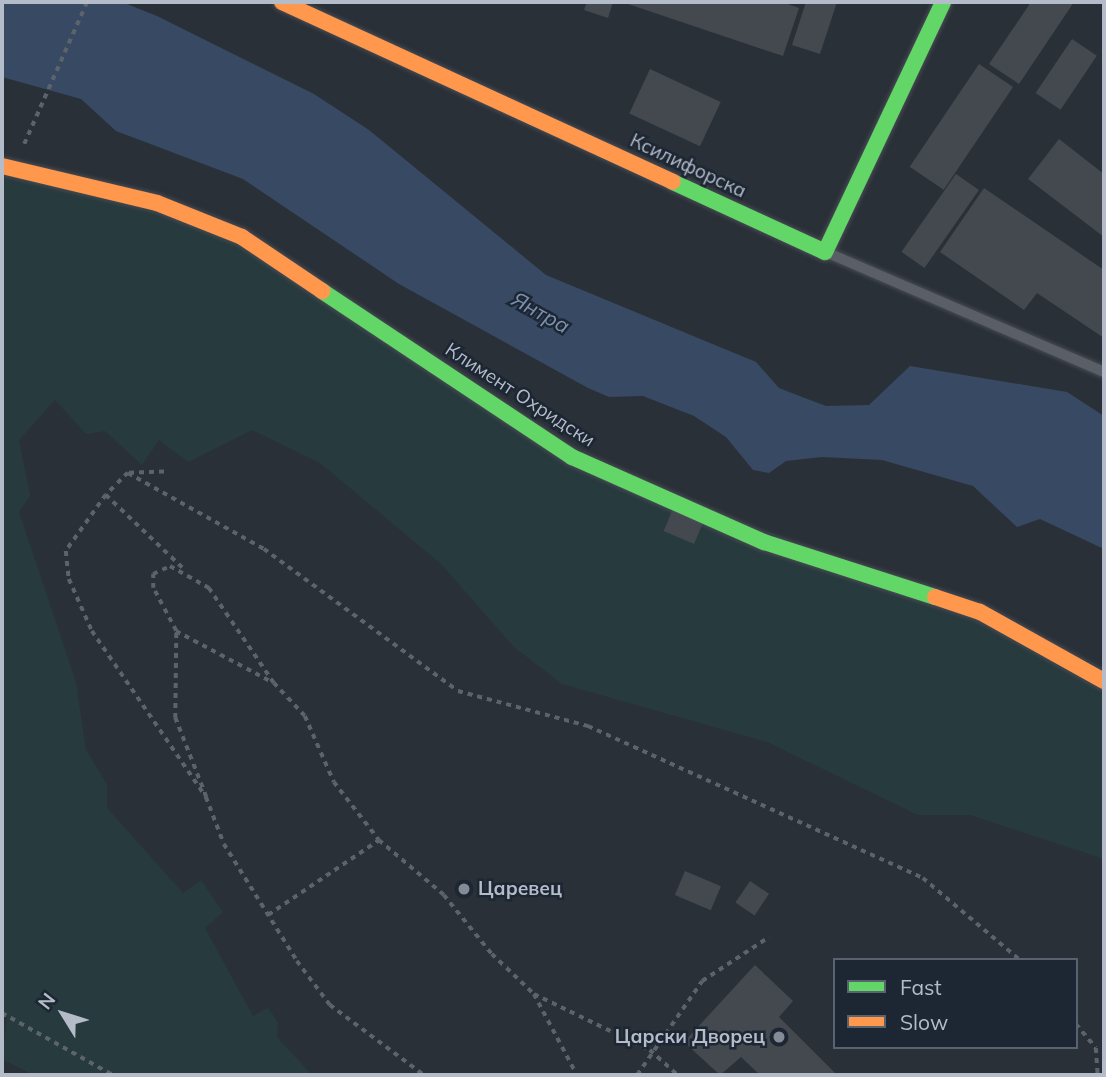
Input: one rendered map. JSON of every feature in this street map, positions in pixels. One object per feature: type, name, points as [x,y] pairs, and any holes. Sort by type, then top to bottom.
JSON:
[{"type":"street","name":"Ксилифорска","points":[[282,2],[825,252]]},
{"type":"street","points":[[825,252],[943,2]]},
{"type":"street","name":"Климент Охридски","points":[[2,166],[157,203],[242,237],[572,457],[764,542],[980,612],[1104,681]]},
{"type":"lane","points":[[825,252],[1104,372]]},
{"type":"path","points":[[30,131],[87,2]]},
{"type":"path","points":[[164,472],[128,473],[106,495],[66,551],[69,579],[92,631],[206,797]]},
{"type":"path","points":[[128,473],[264,549],[458,691],[588,726],[923,878],[1018,958]]},
{"type":"path","points":[[106,495],[187,572],[209,588],[274,683],[305,716],[334,782],[379,840],[444,895],[534,995],[577,1075]]},
{"type":"path","points":[[187,572],[170,566],[153,574],[153,588],[176,631],[175,718],[224,844],[268,915],[330,1005],[424,1075]]},
{"type":"path","points":[[176,631],[274,683]]},
{"type":"path","points":[[268,915],[379,840]]},
{"type":"path","points":[[637,1075],[650,1050],[702,981],[769,937]]},
{"type":"path","points":[[534,995],[650,1050],[670,1075]]},
{"type":"path","points":[[2,1013],[113,1075]]},
{"type":"path","points":[[1078,1026],[1096,1048],[1098,1075]]},
{"type":"path","points":[[665,1068],[678,1075]]},
{"type":"green space","points":[[2,166],[242,237],[572,457],[980,612],[1104,681],[1104,859],[970,815],[918,815],[767,742],[562,684],[514,647],[441,564],[320,463],[252,430],[188,462],[159,440],[142,465],[105,431],[86,434],[55,400],[19,440],[30,496],[19,512],[76,682],[86,750],[107,784],[107,808],[183,893],[201,880],[223,912],[205,928],[253,1016],[268,1008],[278,1022],[277,1037],[312,1075],[34,1075],[2,1059],[7,1017],[2,1013]]},
{"type":"water","name":"Янтра","points":[[2,2],[122,2],[157,16],[314,94],[369,130],[546,275],[756,362],[779,388],[826,406],[869,405],[910,366],[1067,392],[1104,416],[1104,549],[1040,519],[1017,527],[973,486],[882,460],[822,457],[786,461],[769,473],[753,470],[726,437],[694,416],[643,396],[609,397],[588,388],[399,284],[243,179],[116,131],[81,99],[2,77]]},
{"type":"building","points":[[587,2],[613,2],[608,18],[584,10]]},
{"type":"building","points":[[622,2],[782,2],[799,8],[783,56]]},
{"type":"building","points":[[806,2],[837,2],[820,54],[792,45]]},
{"type":"building","points":[[1031,2],[1074,2],[1019,84],[989,64]]},
{"type":"building","points":[[1072,39],[1097,56],[1061,110],[1036,93]]},
{"type":"building","points":[[979,64],[1013,87],[944,190],[910,167]]},
{"type":"building","points":[[650,69],[721,102],[700,146],[629,113]]},
{"type":"building","points":[[1059,139],[1104,174],[1104,237],[1028,179]]},
{"type":"building","points":[[956,174],[979,190],[924,268],[902,252]]},
{"type":"building","points":[[984,188],[1104,270],[1104,338],[1037,293],[1024,310],[940,252]]},
{"type":"building","points":[[673,509],[703,522],[694,544],[664,531]]},
{"type":"building","points":[[685,871],[721,886],[711,910],[675,895]]},
{"type":"building","points":[[750,881],[769,894],[755,915],[735,903]]},
{"type":"building","points":[[755,965],[793,1001],[779,1017],[837,1075],[760,1075],[741,1057],[720,1075],[684,1042]]},
{"type":"traffic: fast","points":[[673,182],[825,252],[943,2]]},
{"type":"traffic: fast","points":[[322,291],[572,457],[764,542],[935,597]]},
{"type":"traffic: slow","points":[[282,2],[673,182]]},
{"type":"traffic: slow","points":[[2,166],[157,203],[242,237],[322,291]]},
{"type":"traffic: slow","points":[[935,597],[980,612],[1104,681]]},
{"type":"place","name":"Царевец","points":[[464,889]]},
{"type":"place","name":"Царски Дворец","points":[[779,1037]]}]
